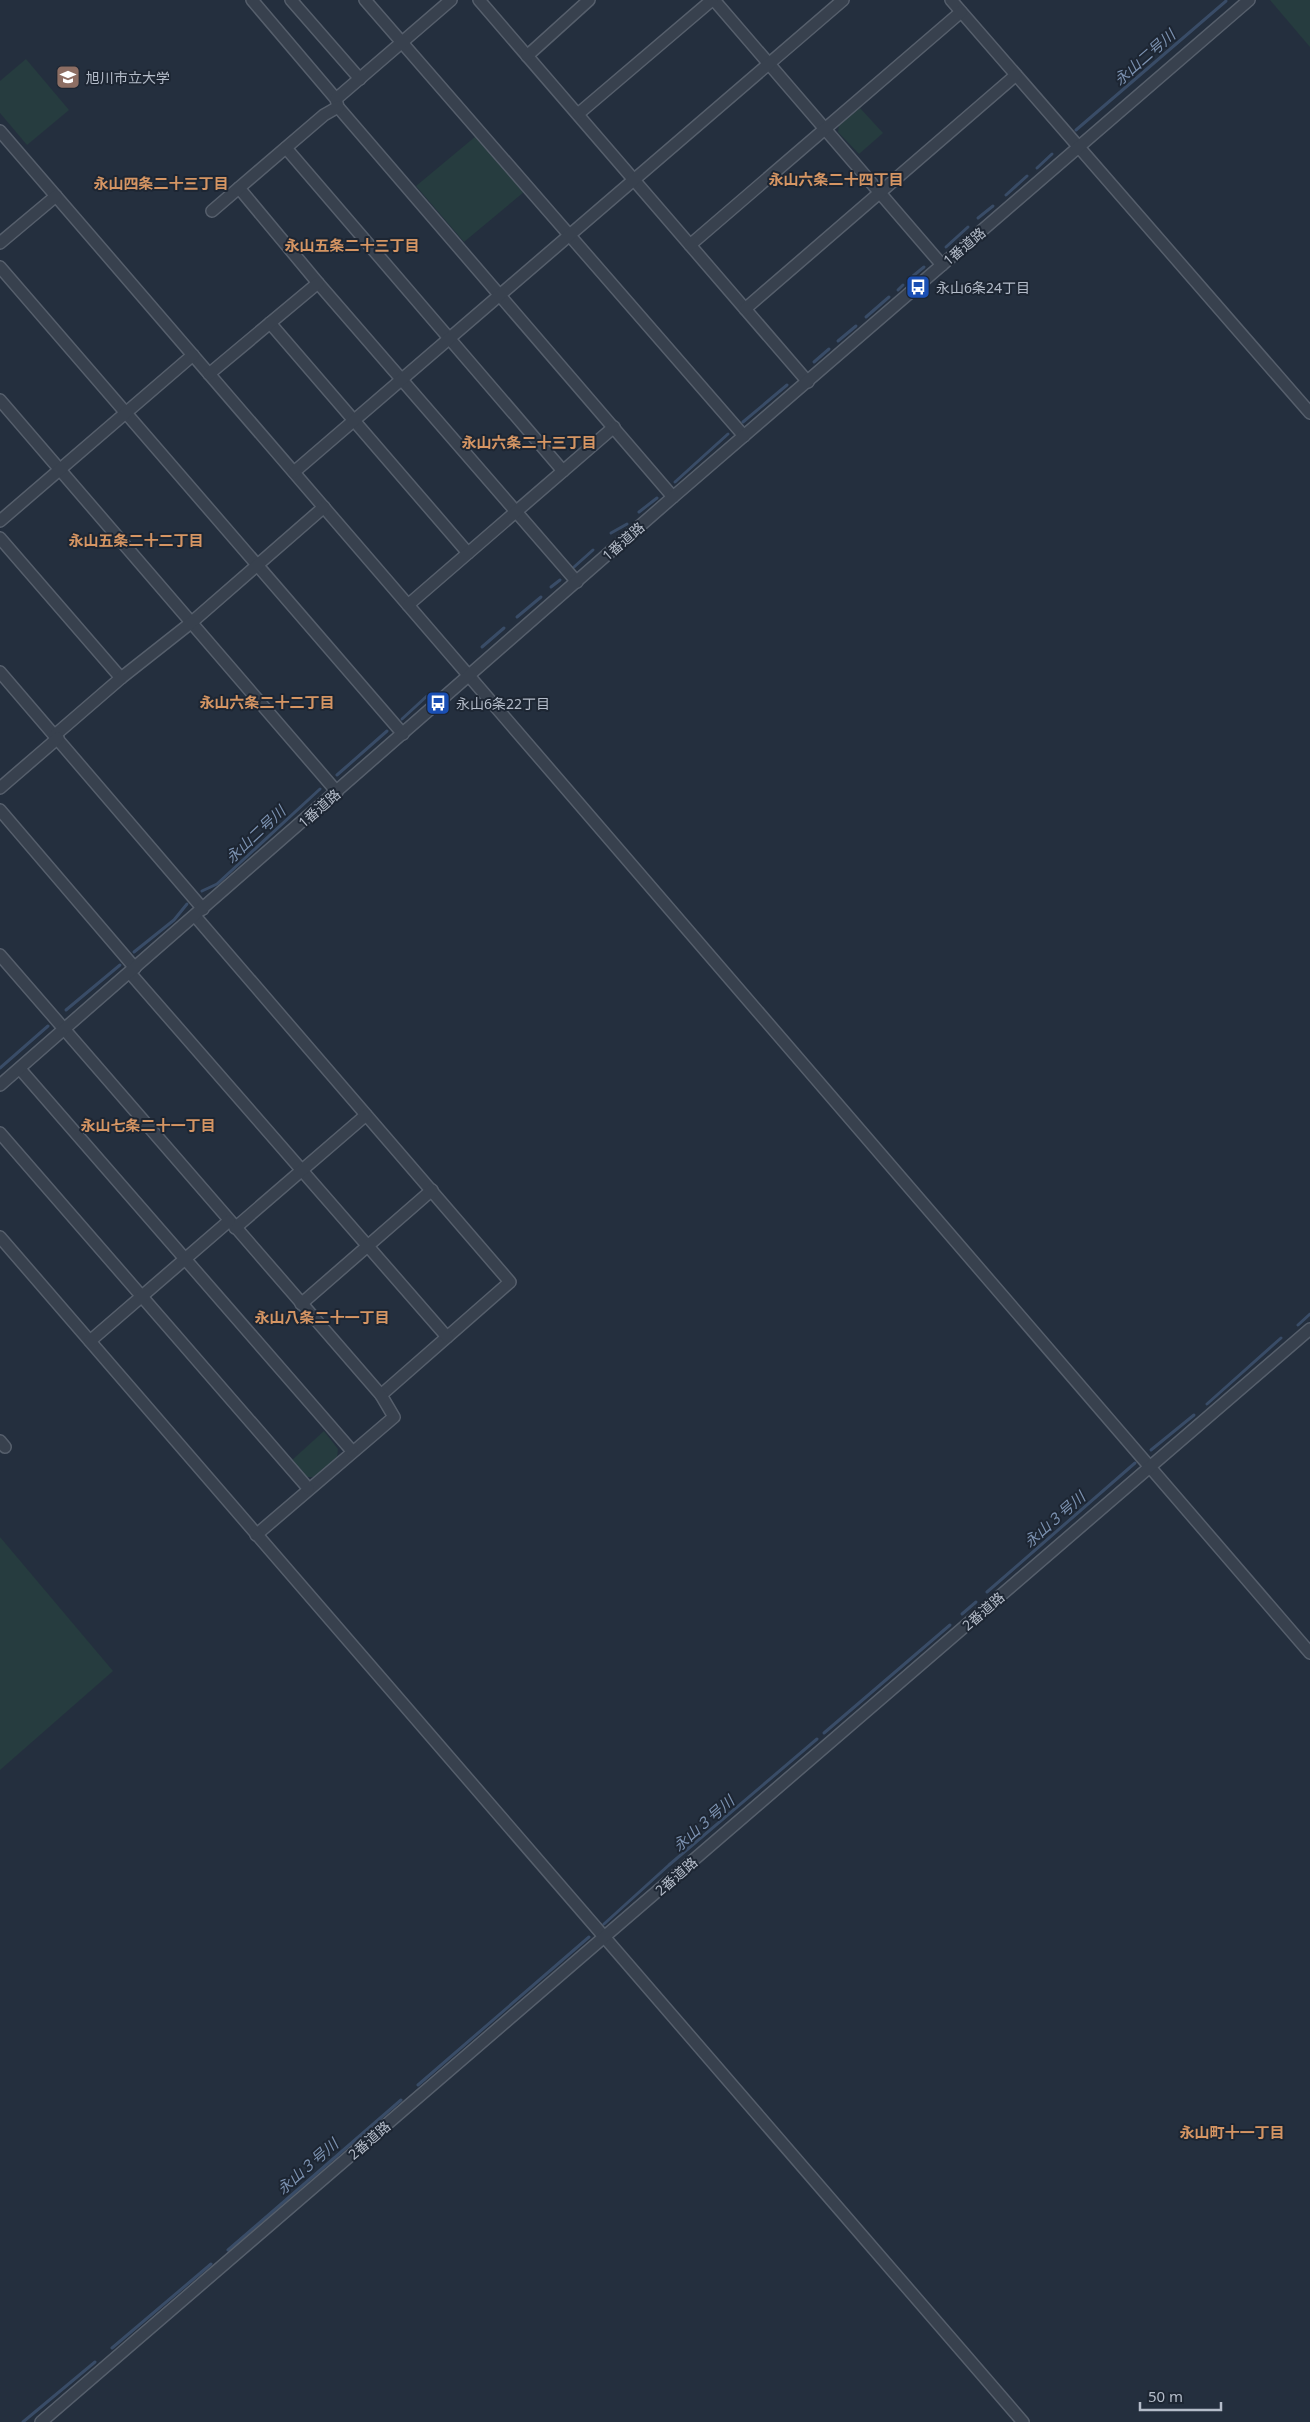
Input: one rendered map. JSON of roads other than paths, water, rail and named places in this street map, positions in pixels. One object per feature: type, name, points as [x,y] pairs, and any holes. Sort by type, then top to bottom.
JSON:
[{"type":"street","points":[[252,0],[337,103],[673,498]]},
{"type":"street","points":[[291,0],[360,78]]},
{"type":"street","points":[[365,0],[744,436]]},
{"type":"street","points":[[212,211],[324,115],[360,78],[450,0]]},
{"type":"street","points":[[479,0],[808,382]]},
{"type":"street","points":[[527,56],[589,0]]},
{"type":"street","points":[[578,114],[713,0],[942,265]]},
{"type":"street","points":[[294,472],[843,0]]},
{"type":"street","points":[[951,0],[1310,413]]},
{"type":"street","name":"1番道路","points":[[0,1085],[133,971],[744,436],[1249,0]]},
{"type":"street","points":[[690,245],[961,12]]},
{"type":"street","points":[[745,309],[1016,76]]},
{"type":"street","points":[[0,131],[129,284],[194,355],[1310,1652]]},
{"type":"street","points":[[286,148],[450,336],[562,471]]},
{"type":"street","points":[[239,188],[318,283],[402,378],[576,582]]},
{"type":"street","points":[[0,243],[56,196]]},
{"type":"street","points":[[0,267],[403,734]]},
{"type":"street","points":[[209,374],[318,283]]},
{"type":"street","points":[[270,323],[468,553]]},
{"type":"street","points":[[0,521],[194,355]]},
{"type":"street","points":[[0,400],[337,792]]},
{"type":"street","points":[[408,605],[614,428]]},
{"type":"street","points":[[0,788],[121,678],[192,622],[324,507]]},
{"type":"street","points":[[0,538],[121,678]]},
{"type":"street","points":[[0,672],[57,737],[366,1115],[510,1282],[380,1395]]},
{"type":"street","points":[[0,810],[133,971],[447,1337]]},
{"type":"street","points":[[0,955],[380,1395],[394,1417],[308,1488],[256,1535]]},
{"type":"street","points":[[20,1069],[352,1451]]},
{"type":"street","points":[[90,1341],[185,1259],[302,1170],[366,1115]]},
{"type":"street","points":[[0,1133],[308,1488]]},
{"type":"street","points":[[301,1304],[432,1190]]},
{"type":"street","points":[[0,1237],[1023,2422]]},
{"type":"street","name":"2番道路","points":[[41,2422],[1310,1329]]},
{"type":"waterway","name":"永山二号川","points":[[1076,130],[1226,1]]},
{"type":"waterway","name":"永山二号川","points":[[1037,168],[1052,154]]},
{"type":"waterway","name":"永山二号川","points":[[1006,195],[1027,176]]},
{"type":"waterway","name":"永山二号川","points":[[978,218],[993,206]]},
{"type":"waterway","name":"永山二号川","points":[[946,247],[968,227]]},
{"type":"waterway","name":"永山二号川","points":[[913,276],[924,267]]},
{"type":"waterway","name":"永山二号川","points":[[898,290],[903,285]]},
{"type":"waterway","name":"永山二号川","points":[[866,317],[889,297]]},
{"type":"waterway","name":"永山二号川","points":[[838,341],[856,326]]},
{"type":"waterway","name":"永山二号川","points":[[814,362],[829,349]]},
{"type":"waterway","name":"永山二号川","points":[[743,422],[787,385]]},
{"type":"waterway","name":"永山二号川","points":[[675,482],[728,434]]},
{"type":"waterway","name":"永山二号川","points":[[639,512],[657,498]]},
{"type":"waterway","name":"永山二号川","points":[[611,533],[627,524]]},
{"type":"waterway","name":"永山二号川","points":[[574,567],[593,550]]},
{"type":"waterway","name":"永山二号川","points":[[551,587],[560,580]]},
{"type":"waterway","name":"永山二号川","points":[[517,617],[541,597]]},
{"type":"waterway","name":"永山二号川","points":[[482,647],[504,628]]},
{"type":"waterway","name":"永山二号川","points":[[402,719],[427,696]]},
{"type":"waterway","name":"永山二号川","points":[[337,775],[387,731]]},
{"type":"waterway","name":"永山二号川","points":[[202,891],[217,884],[320,789]]},
{"type":"waterway","name":"永山二号川","points":[[134,952],[174,920],[187,904]]},
{"type":"waterway","name":"永山二号川","points":[[66,1010],[120,965]]},
{"type":"waterway","name":"永山二号川","points":[[0,1068],[48,1026]]},
{"type":"waterway","name":"永山３号川","points":[[1298,1325],[1310,1314]]},
{"type":"waterway","name":"永山３号川","points":[[1207,1404],[1281,1338]]},
{"type":"waterway","name":"永山３号川","points":[[1151,1450],[1194,1415]]},
{"type":"waterway","name":"永山３号川","points":[[987,1592],[1135,1463]]},
{"type":"waterway","name":"永山３号川","points":[[962,1614],[976,1602]]},
{"type":"waterway","name":"永山３号川","points":[[824,1733],[950,1625]]},
{"type":"waterway","name":"永山３号川","points":[[604,1924],[669,1865],[817,1739]]},
{"type":"waterway","name":"永山３号川","points":[[418,2085],[589,1937]]},
{"type":"waterway","name":"永山３号川","points":[[228,2250],[401,2100]]},
{"type":"waterway","name":"永山３号川","points":[[112,2348],[211,2264]]},
{"type":"waterway","name":"永山３号川","points":[[23,2422],[95,2362]]},
{"type":"place","name":"旭川市立大学","points":[[68,77]]},
{"type":"place","name":"永山6条24丁目","points":[[918,287]]},
{"type":"place","name":"永山6条22丁目","points":[[438,703]]},
{"type":"district","name":"永山六条二十四丁目","points":[[836,179]]},
{"type":"district","name":"永山四条二十三丁目","points":[[161,183]]},
{"type":"district","name":"永山五条二十三丁目","points":[[352,245]]},
{"type":"district","name":"永山六条二十三丁目","points":[[529,442]]},
{"type":"district","name":"永山五条二十二丁目","points":[[136,540]]},
{"type":"district","name":"永山六条二十二丁目","points":[[267,702]]},
{"type":"district","name":"永山七条二十一丁目","points":[[148,1125]]},
{"type":"district","name":"永山八条二十一丁目","points":[[322,1317]]},
{"type":"district","name":"永山町十一丁目","points":[[1232,2132]]}]
